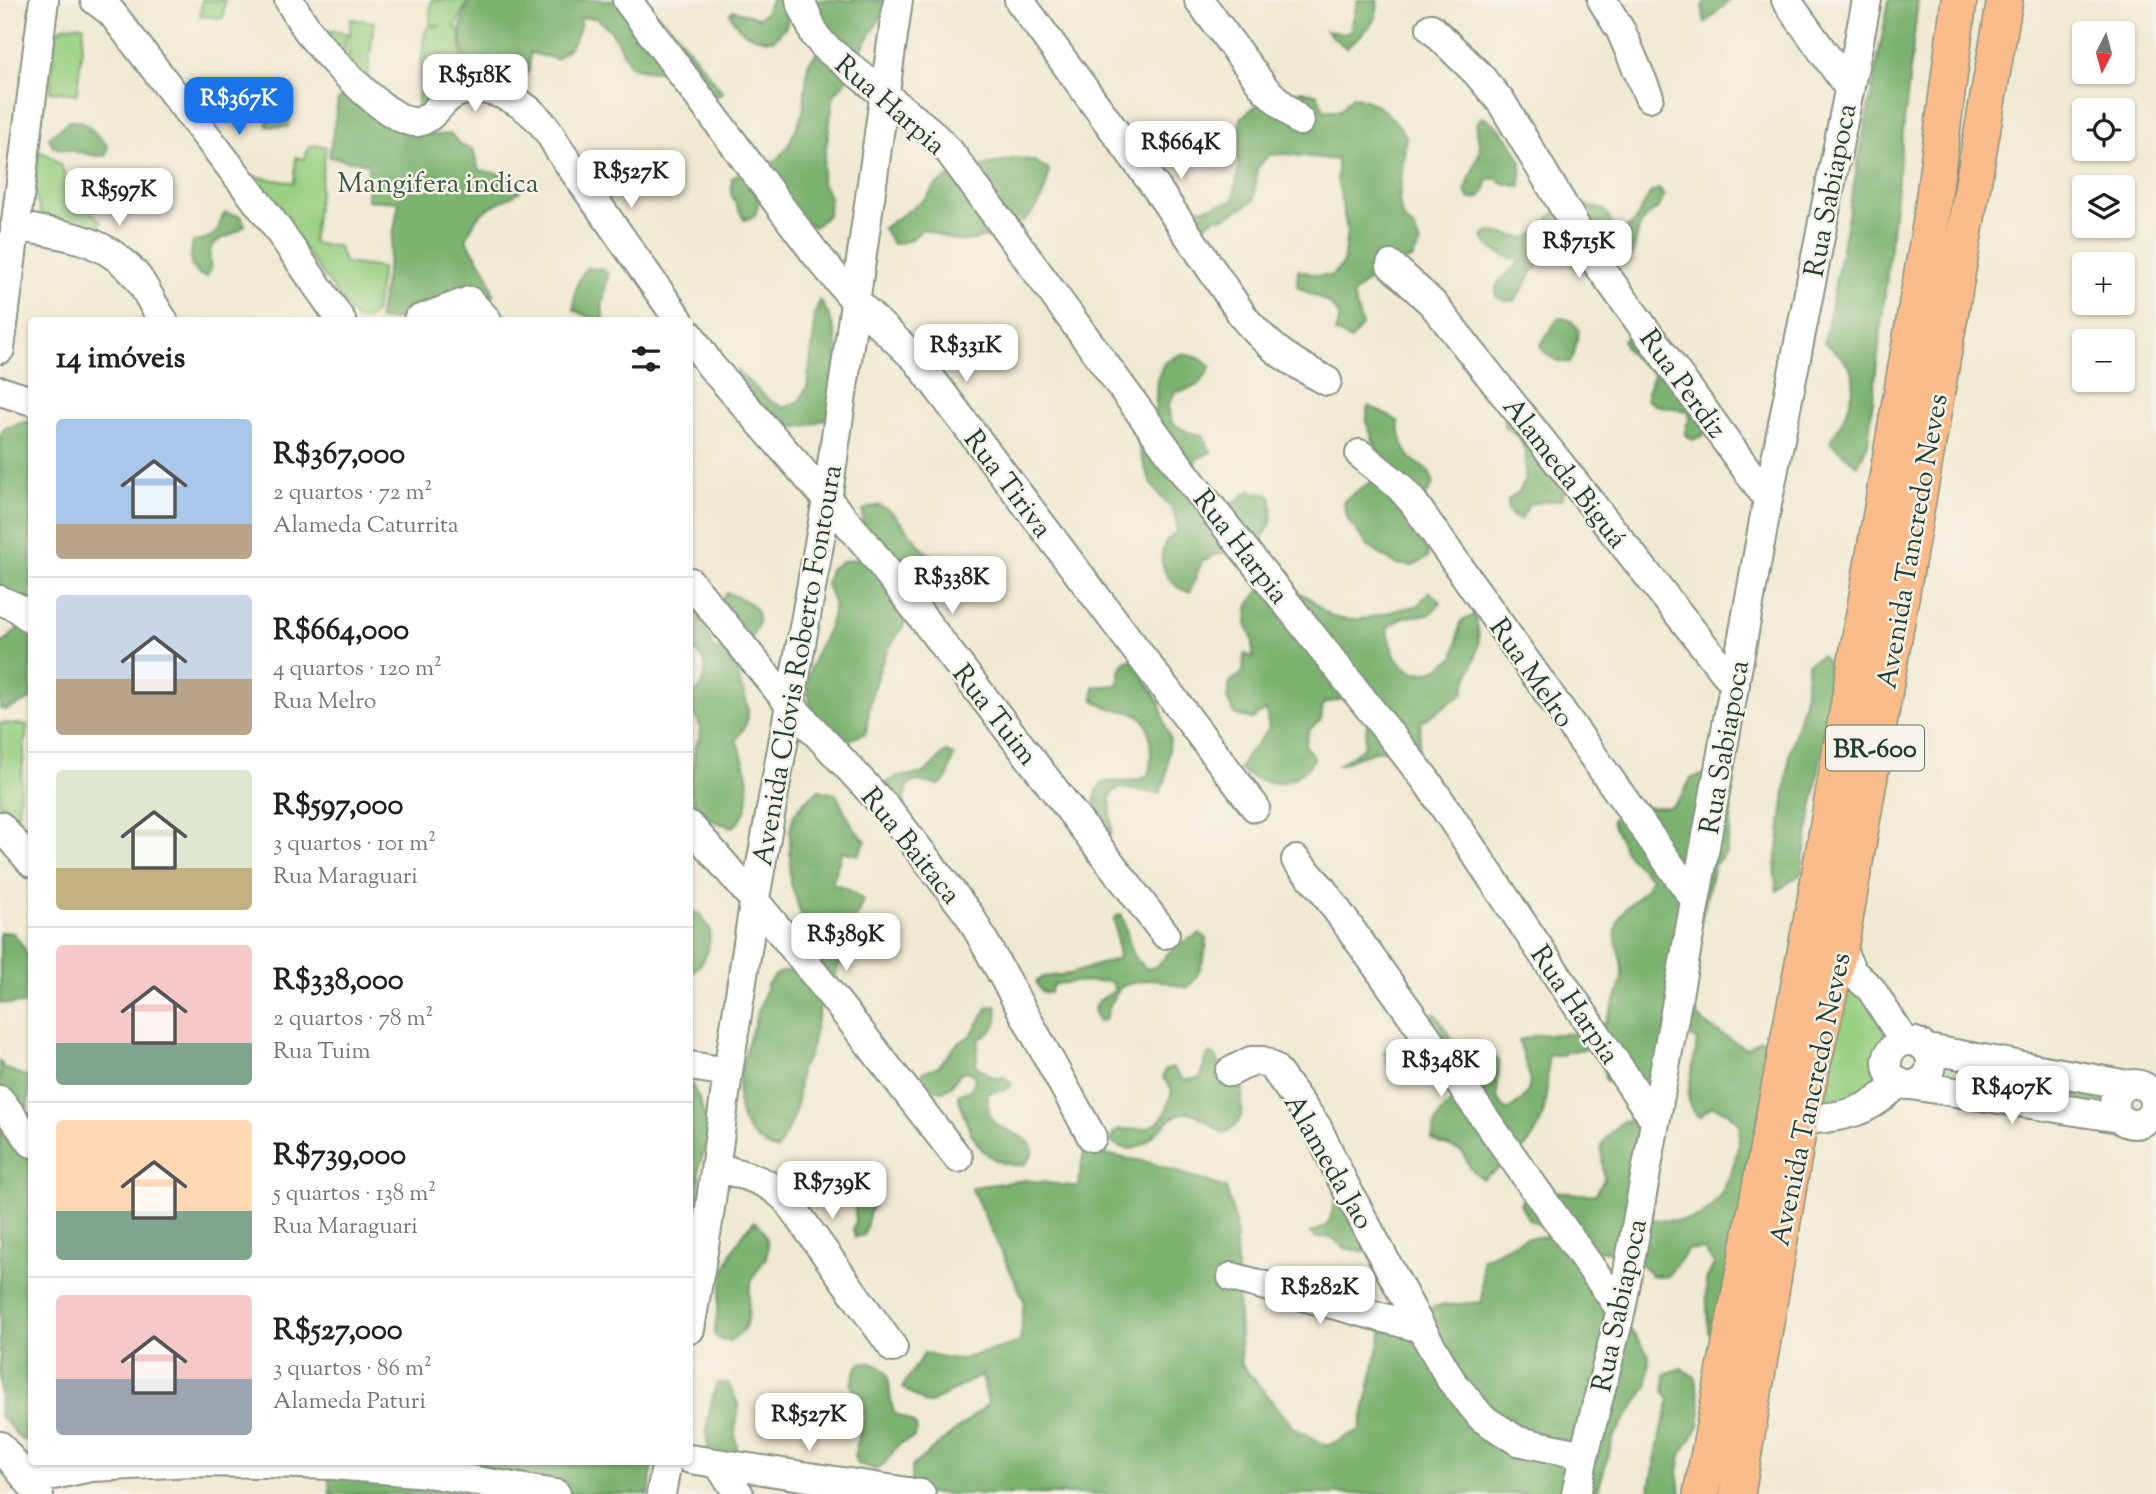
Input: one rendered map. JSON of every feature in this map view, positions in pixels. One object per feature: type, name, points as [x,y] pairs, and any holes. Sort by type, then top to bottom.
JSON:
[{"type":"main road","points":[[1944,124],[1945,0]]},
{"type":"main road","name":"Avenida Tancredo Neves","points":[[1701,1494],[1816,892],[1930,226],[1959,0]]},
{"type":"main road","name":"Avenida Tancredo Neves","points":[[1737,1494],[1800,1119],[1840,948],[2005,0]]},
{"type":"street","points":[[0,349],[44,0]]},
{"type":"street","points":[[95,0],[111,12],[272,221],[339,317]]},
{"type":"street","points":[[289,0],[314,39],[374,100],[393,115],[415,123],[425,120],[448,98],[464,89],[488,90],[516,102],[544,126],[677,317]]},
{"type":"street","name":"Rua Tiriva","points":[[627,0],[815,253],[856,302],[917,360],[1255,807]]},
{"type":"street","name":"Rua Harpia","points":[[800,0],[815,35],[825,47],[928,130],[949,151],[1188,478],[1426,780],[1655,1121]]},
{"type":"street","name":"Avenida Clóvis Roberto Fontoura","points":[[693,1291],[699,1215],[716,1167],[755,898],[827,500],[898,0]]},
{"type":"street","points":[[1019,0],[1157,189],[1245,318],[1284,358],[1327,381]]},
{"type":"street","points":[[1199,0],[1265,89],[1300,121]]},
{"type":"street","points":[[1602,0],[1621,31],[1648,97]]},
{"type":"street","points":[[1786,0],[1849,88]]},
{"type":"street","name":"Rua Sabiapoca","points":[[1576,1494],[1621,1310],[1768,499],[1867,0]]},
{"type":"street","name":"Rua Perdiz","points":[[1431,29],[1478,74],[1502,103],[1599,266],[1768,499]]},
{"type":"street","points":[[15,226],[79,238],[104,247],[125,263],[140,281],[161,317]]},
{"type":"street","name":"Alameda Biguá","points":[[1391,265],[1433,304],[1735,685]]},
{"type":"street","points":[[426,317],[469,301],[484,317]]},
{"type":"street","name":"Rua Tuim","points":[[693,340],[710,365],[865,543],[1165,934]]},
{"type":"street","points":[[0,391],[28,400]]},
{"type":"street","name":"Rua Melro","points":[[1360,454],[1399,486],[1413,502],[1695,900]]},
{"type":"street","name":"Rua Baitaca","points":[[693,586],[791,706],[890,812],[970,916],[1092,1137]]},
{"type":"street","points":[[0,600],[18,608],[28,617]]},
{"type":"street","points":[[0,826],[28,858]]},
{"type":"street","points":[[693,829],[755,898],[958,1158]]},
{"type":"street","points":[[1296,860],[1322,889],[1621,1310]]},
{"type":"street","points":[[1800,1119],[1837,1118],[1851,1114],[1905,1084],[1926,1078],[1930,1072],[1931,1056],[1915,1045],[1871,989],[1853,973],[1840,948]]},
{"type":"street","points":[[1905,1084],[2139,1122],[2151,1114],[2153,1108],[2154,1102],[2144,1089],[1915,1045]]},
{"type":"street","name":"Alameda Jao","points":[[1230,1072],[1251,1061],[1263,1061],[1274,1068],[1317,1128],[1451,1380],[1482,1419],[1518,1441],[1584,1455]]},
{"type":"street","points":[[693,1066],[728,1072]]},
{"type":"street","points":[[0,1100],[28,1138]]},
{"type":"street","points":[[716,1167],[757,1178],[781,1194],[894,1348]]},
{"type":"street","points":[[1232,1277],[1421,1328]]},
{"type":"street","points":[[0,1446],[34,1487],[91,1467],[131,1465]]},
{"type":"street","points":[[693,1460],[921,1494]]},
{"type":"street","points":[[718,1464],[739,1494]]},
{"type":"street","points":[[342,1465],[428,1474],[556,1494]]},
{"type":"street","points":[[661,1494],[666,1465]]},
{"type":"green space","points":[[202,0],[225,0],[223,18],[200,16]]},
{"type":"green space","points":[[431,0],[468,0],[455,28],[459,29],[464,80],[417,111],[427,27],[442,26],[430,24]]},
{"type":"green space","points":[[471,0],[647,0],[647,5],[672,28],[723,92],[708,103],[666,70],[649,71],[631,67],[612,32],[597,18],[581,18],[574,42],[556,59],[530,53],[529,70],[520,84],[485,86],[469,75],[462,46],[461,28]]},
{"type":"green space","points":[[771,0],[794,0],[786,26],[774,40],[759,39],[747,34],[737,26],[730,13],[733,10],[758,18],[765,13]]},
{"type":"green space","points":[[809,0],[888,0],[846,81],[834,95],[821,181],[830,197],[828,215],[814,227],[759,200],[755,216],[744,220],[731,194],[732,178],[746,169],[778,159],[788,146],[803,113],[808,64],[819,50]]},
{"type":"green space","points":[[1358,0],[1377,0],[1376,15],[1369,27],[1346,48],[1326,31],[1350,31]]},
{"type":"green space","points":[[1707,0],[1730,0],[1705,23],[1702,6]]},
{"type":"green space","points":[[1889,0],[1918,0],[1868,443],[1858,466],[1830,442],[1849,404],[1853,383],[1848,365],[1824,342]]},
{"type":"green space","points":[[351,19],[374,22],[367,82],[348,61]]},
{"type":"green space","points":[[66,26],[84,26],[77,94],[50,91],[56,31]]},
{"type":"green space","points":[[313,28],[347,33],[344,55]]},
{"type":"green space","points":[[1302,90],[1318,95],[1324,110],[1340,110],[1352,96],[1376,105],[1395,121],[1406,136],[1399,200],[1402,217],[1414,229],[1420,244],[1412,259],[1380,272],[1353,295],[1362,326],[1351,340],[1335,332],[1340,316],[1329,303],[1297,287],[1298,270],[1331,276],[1343,264],[1347,230],[1337,178],[1337,160],[1286,154],[1269,155],[1257,168],[1254,201],[1224,218],[1216,217],[1196,231],[1185,213],[1233,201],[1239,168],[1237,151],[1241,118],[1254,107]]},
{"type":"green space","name":"Mangifera indica","points":[[349,91],[418,131],[434,135],[451,134],[461,146],[473,149],[479,170],[510,176],[521,190],[482,213],[475,220],[466,239],[487,273],[494,296],[478,299],[463,285],[444,306],[429,314],[415,317],[379,317],[399,202],[367,200],[368,164],[329,157],[338,100]]},
{"type":"green space","points":[[271,93],[292,96],[288,127],[267,126]]},
{"type":"green space","points":[[1482,117],[1506,136],[1516,151],[1521,164],[1521,187],[1503,183],[1495,178],[1487,181],[1485,191],[1479,198],[1470,199],[1465,191],[1480,150],[1476,124]]},
{"type":"green space","points":[[69,121],[87,125],[108,146],[106,155],[97,156],[53,147],[49,137]]},
{"type":"green space","points":[[1183,134],[1211,139],[1215,146],[1213,156],[1178,157],[1150,171],[1143,159],[1158,154],[1168,138]]},
{"type":"green space","points":[[309,146],[326,147],[312,243],[339,247],[344,263],[382,268],[375,313],[369,317],[354,317],[251,176],[294,183],[296,157],[305,159]]},
{"type":"green space","points":[[39,151],[54,159],[63,170],[72,202],[89,209],[101,222],[94,235],[67,221],[41,214],[34,190]]},
{"type":"green space","points":[[1017,158],[1034,161],[1049,170],[1043,196],[1037,206],[1030,215],[1012,228],[987,237],[962,241],[922,229],[911,240],[893,244],[883,228],[926,198],[936,185],[951,176],[965,170]]},
{"type":"green space","points":[[1659,189],[1664,196],[1662,202],[1642,222],[1629,262],[1621,265],[1613,263],[1609,255],[1589,275],[1569,263],[1542,265],[1533,270],[1513,301],[1504,301],[1496,296],[1497,285],[1519,261],[1489,246],[1483,237],[1489,231],[1524,238],[1533,235],[1557,210],[1572,202],[1605,210],[1613,227],[1620,232],[1634,223],[1650,193]]},
{"type":"green space","points":[[225,213],[241,216],[245,225],[214,244],[211,249],[211,270],[206,277],[192,268],[193,242],[214,234]]},
{"type":"green space","points":[[586,268],[603,269],[608,274],[602,308],[604,317],[589,317],[574,310],[574,298]]},
{"type":"green space","points":[[820,300],[828,313],[837,340],[835,413],[811,425],[794,427],[777,424],[758,412],[730,381],[736,370],[770,401],[784,408],[799,401],[807,387],[814,316]]},
{"type":"green space","points":[[1558,318],[1570,321],[1579,330],[1570,362],[1553,359],[1540,346]]},
{"type":"green space","points":[[1629,333],[1637,334],[1707,430],[1702,436],[1693,440],[1686,435],[1686,426],[1690,419],[1688,411],[1655,405],[1647,400],[1654,373],[1626,349],[1623,340]]},
{"type":"green space","points":[[1180,354],[1197,357],[1211,366],[1198,385],[1175,392],[1168,406],[1172,423],[1188,432],[1203,435],[1211,452],[1196,459],[1192,476],[1223,510],[1250,491],[1271,495],[1272,513],[1269,527],[1263,536],[1253,543],[1202,561],[1190,592],[1176,586],[1163,567],[1162,551],[1166,542],[1177,531],[1175,516],[1151,482],[1137,439],[1148,427],[1155,412],[1157,379],[1164,363]]},
{"type":"green space","points":[[1369,406],[1398,421],[1406,451],[1416,463],[1426,469],[1434,483],[1425,497],[1428,557],[1413,566],[1395,564],[1369,547],[1348,520],[1343,502],[1385,472],[1366,421]]},
{"type":"green space","points":[[1511,412],[1528,412],[1544,420],[1564,491],[1562,499],[1529,504],[1521,520],[1512,516],[1508,509],[1508,500],[1520,491],[1525,480],[1526,454],[1519,438],[1504,426],[1504,417]]},
{"type":"green space","points":[[28,421],[28,700],[6,710],[0,709],[0,644],[19,627],[0,588],[0,435],[5,428]]},
{"type":"green space","points":[[879,505],[894,514],[925,551],[940,560],[941,576],[920,598],[884,658],[873,689],[866,733],[849,740],[832,737],[817,717],[808,695],[808,680],[811,665],[833,612],[833,600],[826,585],[830,569],[844,561],[861,558],[863,510]]},
{"type":"green space","points":[[1274,588],[1302,594],[1328,614],[1347,620],[1418,606],[1429,591],[1441,602],[1429,615],[1403,617],[1387,628],[1395,655],[1410,670],[1420,672],[1442,666],[1455,656],[1460,622],[1475,615],[1478,648],[1463,694],[1421,722],[1418,757],[1391,750],[1374,751],[1337,766],[1364,747],[1369,712],[1358,703],[1342,699],[1323,704],[1321,720],[1309,730],[1305,746],[1315,758],[1298,775],[1280,783],[1270,783],[1239,770],[1247,755],[1269,729],[1266,710],[1252,719],[1235,715],[1227,699],[1230,682],[1243,672],[1244,654],[1253,657],[1253,641],[1247,625],[1248,607],[1258,592]]},
{"type":"green space","points":[[727,593],[748,602],[755,609],[758,619],[755,632],[738,663],[748,718],[736,740],[744,761],[748,797],[741,819],[733,827],[708,818],[693,801],[694,753],[700,725],[693,714],[693,695],[701,687],[706,669],[704,661],[693,648],[693,597],[714,649],[729,645],[721,600]]},
{"type":"green space","points":[[1821,655],[1826,660],[1834,683],[1801,874],[1777,891],[1775,874],[1790,752],[1804,701],[1808,663]]},
{"type":"green space","points":[[1133,660],[1160,703],[1170,737],[1166,779],[1159,794],[1123,788],[1114,790],[1110,798],[1112,833],[1102,835],[1092,822],[1094,802],[1101,784],[1134,781],[1148,776],[1150,766],[1150,738],[1142,718],[1127,711],[1109,708],[1093,698],[1094,687],[1118,685],[1125,661]]},
{"type":"green space","points":[[0,723],[27,725],[16,830],[0,812]]},
{"type":"green space","points":[[946,752],[954,755],[947,779],[939,785],[916,781],[908,786],[902,811],[883,785],[897,777],[924,773]]},
{"type":"green space","points":[[1707,774],[1722,783],[1730,798],[1732,816],[1726,853],[1714,865],[1685,992],[1702,1021],[1746,1049],[1760,1039],[1777,1043],[1717,1344],[1708,1331],[1706,1280],[1714,1264],[1704,1250],[1688,1249],[1667,1277],[1651,1275],[1626,1253],[1593,1250],[1528,1219],[1520,1203],[1529,1189],[1596,1194],[1604,1179],[1601,1146],[1623,1121],[1640,1120],[1653,1131],[1649,1219],[1684,1220],[1703,1214],[1712,1206],[1731,1173],[1738,1148],[1740,1124],[1727,1112],[1712,1106],[1699,1117],[1690,1107],[1689,1089],[1697,1040],[1682,1033],[1650,1075],[1638,1084],[1630,1086],[1605,1080],[1598,1047],[1565,1052],[1563,1056],[1548,1054],[1546,1097],[1538,1128],[1518,1154],[1482,1179],[1470,1168],[1463,1152],[1432,1140],[1439,1117],[1455,1099],[1454,1069],[1405,1070],[1388,1066],[1384,1051],[1418,1039],[1421,1022],[1435,1013],[1450,1037],[1460,1046],[1476,1050],[1488,1049],[1499,1063],[1497,1098],[1507,1111],[1518,1103],[1529,1088],[1530,1080],[1519,1040],[1537,1035],[1588,1033],[1605,1024],[1618,992],[1622,973],[1616,938],[1617,925],[1624,911],[1644,891],[1651,878],[1628,856],[1611,821],[1622,808],[1672,807],[1691,778]]},
{"type":"green space","points":[[819,790],[836,794],[854,829],[866,841],[858,855],[842,851],[832,883],[848,889],[863,900],[858,915],[848,929],[835,978],[820,1007],[809,1056],[800,1069],[793,1119],[777,1150],[755,1138],[743,1121],[738,1100],[740,1077],[745,1052],[767,984],[778,973],[813,967],[827,959],[812,927],[801,914],[790,881],[790,830],[794,814]]},
{"type":"green space","points":[[693,911],[701,915],[710,929],[706,954],[693,971]]},
{"type":"green space","points":[[1121,914],[1136,959],[1148,969],[1157,966],[1176,945],[1200,934],[1207,938],[1202,965],[1187,988],[1154,979],[1121,987],[1111,1002],[1106,1018],[1099,1022],[1095,1006],[1114,991],[1113,982],[1059,984],[1053,985],[1050,993],[1042,992],[1036,982],[1043,977],[1070,974],[1119,958],[1114,918]]},
{"type":"green space","points":[[0,932],[13,933],[28,956],[28,1005],[0,1003]]},
{"type":"green space","points":[[1850,979],[1886,1028],[1879,1052],[1877,1081],[1862,1098],[1814,1108]]},
{"type":"green space","points":[[996,1006],[997,1022],[988,1034],[979,1039],[976,1065],[990,1076],[1006,1078],[1012,1085],[1005,1090],[988,1093],[988,1106],[997,1125],[1030,1143],[1031,1156],[1024,1165],[1009,1165],[997,1161],[986,1154],[971,1133],[958,1094],[972,1087],[975,1077],[969,1071],[961,1072],[951,1086],[943,1091],[926,1088],[921,1080],[923,1072],[939,1066],[956,1045],[971,1035],[987,1008]]},
{"type":"green space","points":[[1210,1053],[1216,1057],[1223,1071],[1243,1088],[1241,1114],[1237,1124],[1224,1133],[1195,1114],[1180,1114],[1146,1143],[1136,1148],[1125,1148],[1112,1143],[1112,1135],[1119,1129],[1150,1127],[1162,1118],[1172,1089],[1163,1078],[1165,1070],[1173,1068],[1184,1080],[1201,1078],[1205,1060]]},
{"type":"green space","points":[[0,1062],[4,1068],[28,1077],[28,1137],[0,1098]]},
{"type":"green space","points":[[1940,1063],[2110,1095],[2106,1104],[1938,1076],[1936,1072]]},
{"type":"green space","points":[[693,1087],[709,1131],[699,1166],[699,1201],[693,1239]]},
{"type":"green space","points":[[0,1113],[28,1147],[28,1440],[21,1440],[0,1415]]},
{"type":"green space","points":[[1084,1151],[1148,1162],[1226,1188],[1235,1220],[1241,1364],[1294,1428],[1327,1446],[1360,1430],[1382,1332],[1436,1306],[1482,1302],[1482,1259],[1525,1238],[1560,1235],[1649,1355],[1648,1385],[1614,1436],[1597,1494],[911,1494],[911,1467],[988,1404],[982,1375],[928,1404],[902,1388],[924,1353],[959,1360],[1020,1342],[1024,1300],[971,1187],[1026,1180],[1078,1187]]},
{"type":"green space","points":[[866,1170],[880,1178],[880,1188],[864,1235],[855,1237],[853,1191],[859,1177]]},
{"type":"green space","points":[[1336,1197],[1369,1252],[1344,1248],[1331,1237],[1317,1238],[1310,1233],[1328,1223]]},
{"type":"green space","points":[[754,1221],[766,1238],[767,1254],[751,1283],[744,1329],[730,1341],[721,1340],[714,1334],[724,1274],[734,1249]]},
{"type":"green space","points":[[863,1362],[875,1364],[887,1374],[895,1414],[913,1422],[917,1429],[915,1437],[899,1444],[876,1470],[858,1464],[854,1457],[864,1416],[851,1384],[857,1367]]},
{"type":"green space","points":[[1681,1368],[1695,1377],[1701,1410],[1699,1426],[1681,1455],[1678,1472],[1681,1494],[1649,1494],[1660,1435],[1670,1400],[1664,1391],[1665,1374]]},
{"type":"green space","points":[[717,1383],[728,1383],[739,1406],[735,1432],[737,1449],[733,1456],[709,1454],[707,1445],[707,1427]]},
{"type":"green space","points":[[327,1465],[653,1465],[649,1494],[330,1494]]}]
